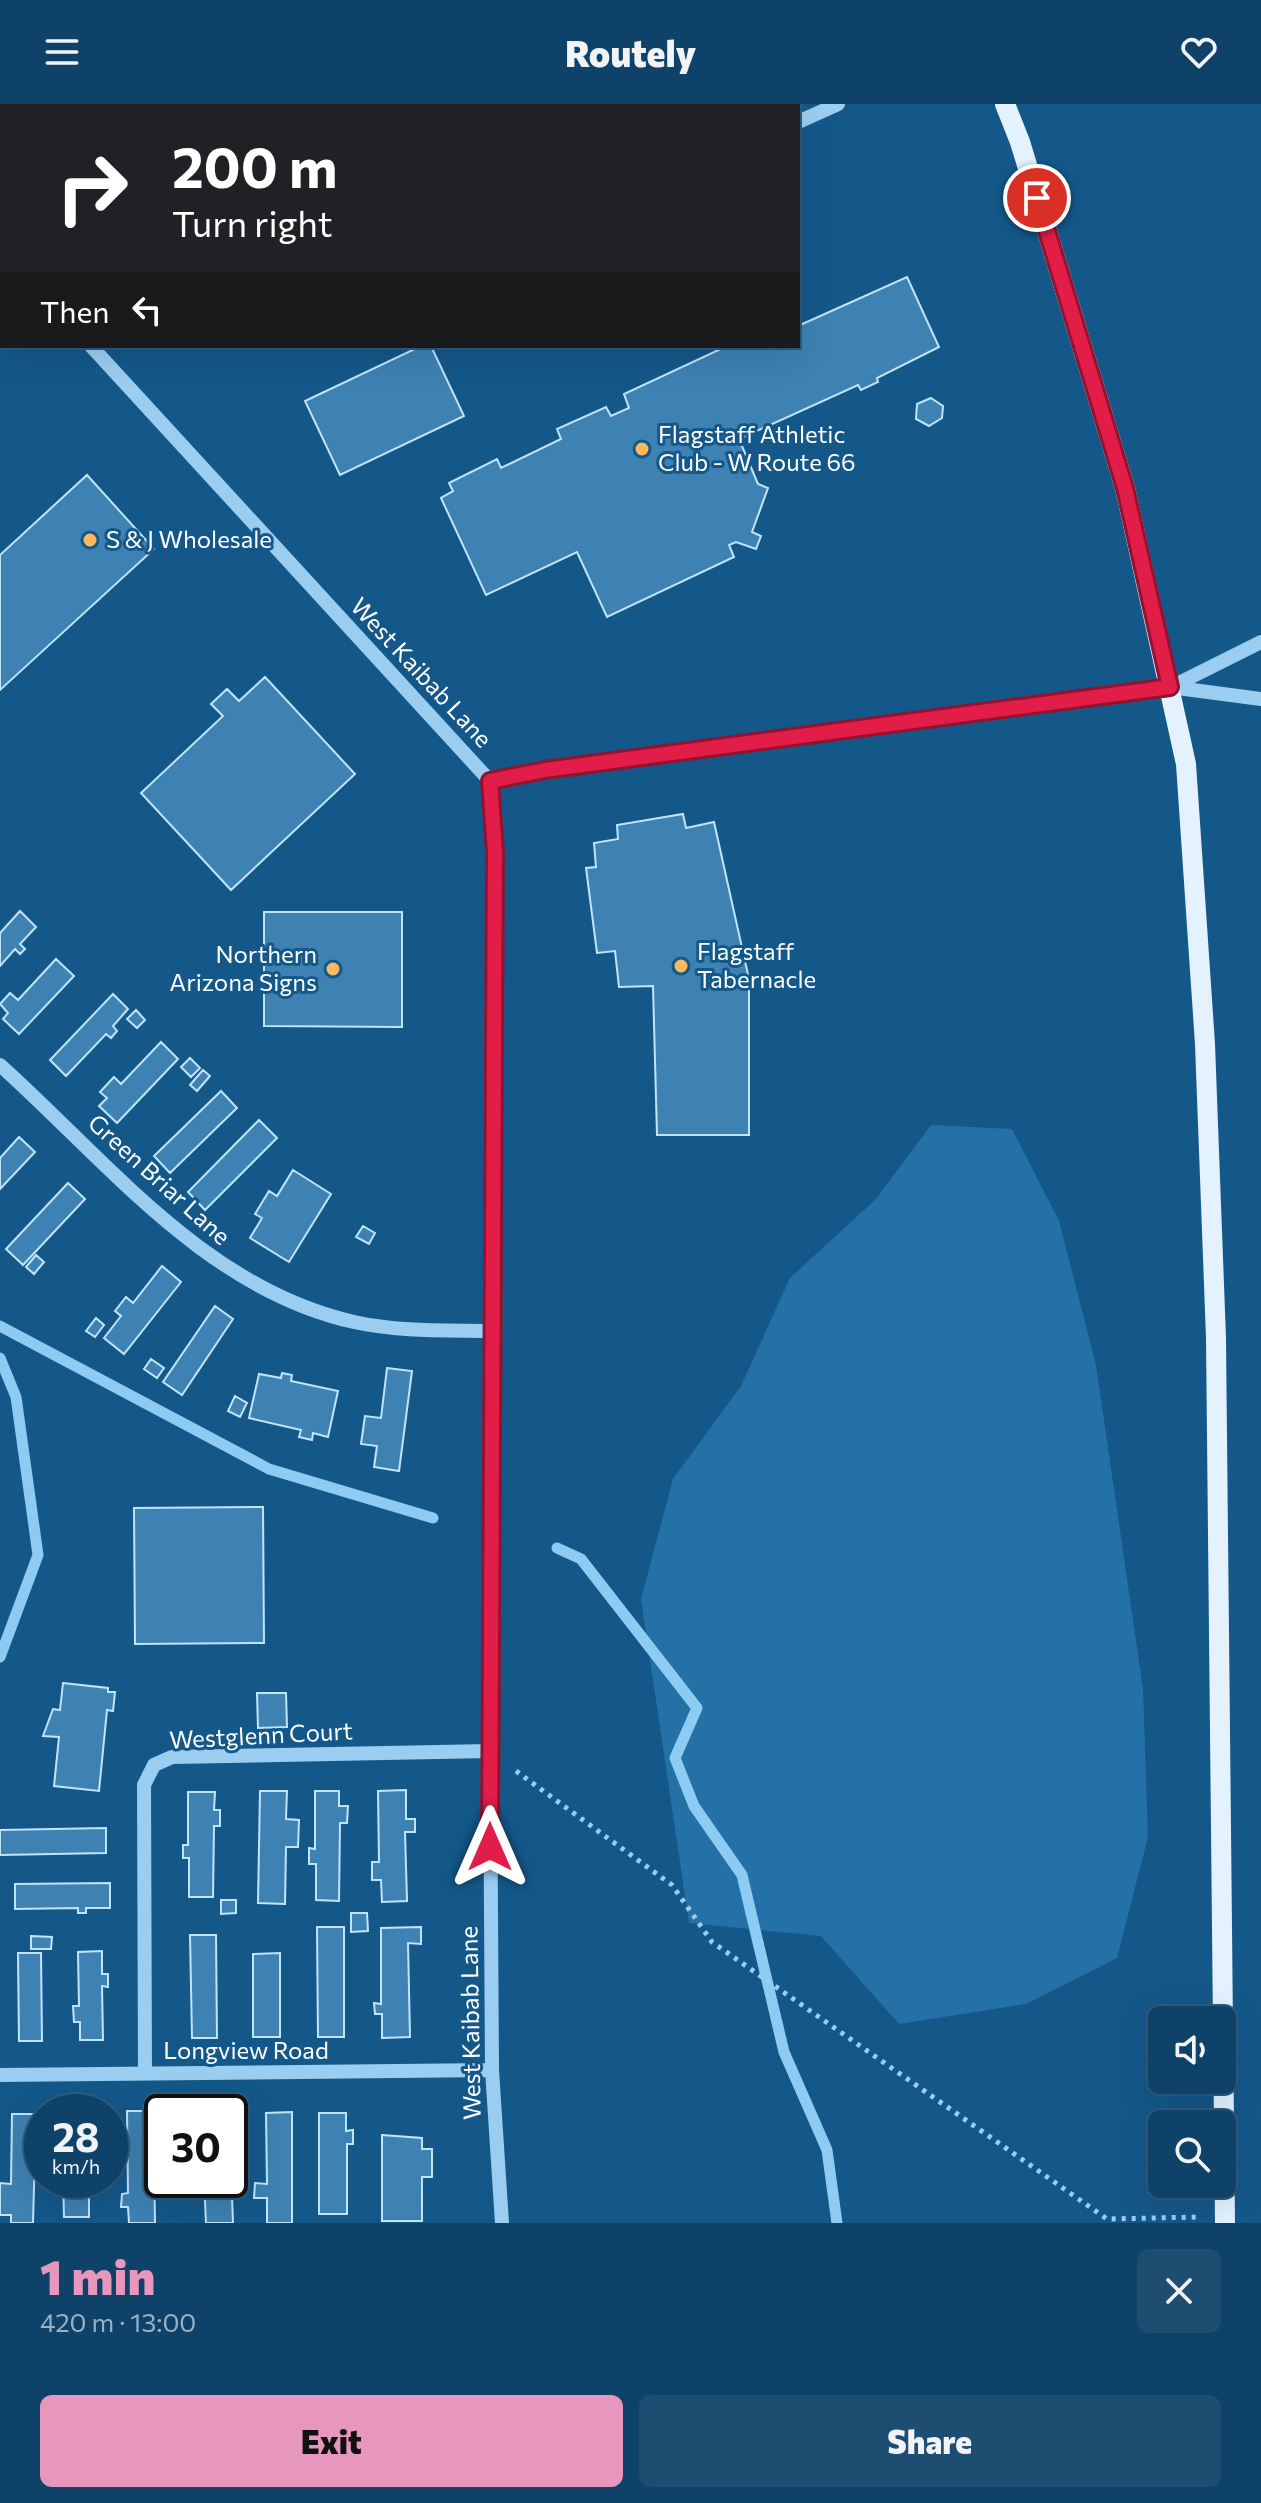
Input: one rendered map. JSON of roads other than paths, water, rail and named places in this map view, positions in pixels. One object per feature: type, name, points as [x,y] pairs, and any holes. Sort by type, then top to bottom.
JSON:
[{"type":"main road","points":[[1005,104],[1020,142],[1103,409],[1186,764],[1205,1044],[1216,1338],[1225,2220]]},
{"type":"street","points":[[800,121],[838,104]]},
{"type":"street","name":"West Kaibab Lane","points":[[93,348],[490,781],[495,822],[490,1751],[492,2070],[502,2223]]},
{"type":"street","points":[[1170,687],[1261,642]]},
{"type":"street","points":[[490,781],[545,770],[1170,687],[1261,699]]},
{"type":"street","name":"Green Briar Lane","points":[[0,1065],[207,1256],[256,1286],[306,1307],[354,1322],[401,1329],[493,1331]]},
{"type":"street","name":"Westglenn Court","points":[[145,2073],[144,1785],[154,1765],[172,1757],[490,1751]]},
{"type":"street","name":"Longview Road","points":[[0,2075],[492,2070]]},
{"type":"waterway","points":[[0,1326],[269,1469],[433,1518]]},
{"type":"waterway","points":[[0,1358],[16,1397],[38,1555],[0,1657]]},
{"type":"waterway","points":[[557,1548],[581,1559],[697,1708],[675,1758],[694,1806],[742,1875],[784,2052],[827,2150],[837,2223]]},
{"type":"place","name":"Flagstaff Athletic Club - W Route 66","points":[[642,449]]},
{"type":"place","name":"S & J Wholesale","points":[[90,540]]},
{"type":"place","name":"Flagstaff Tabernacle","points":[[681,966]]},
{"type":"place","name":"Northern Arizona Signs","points":[[333,969]]}]
